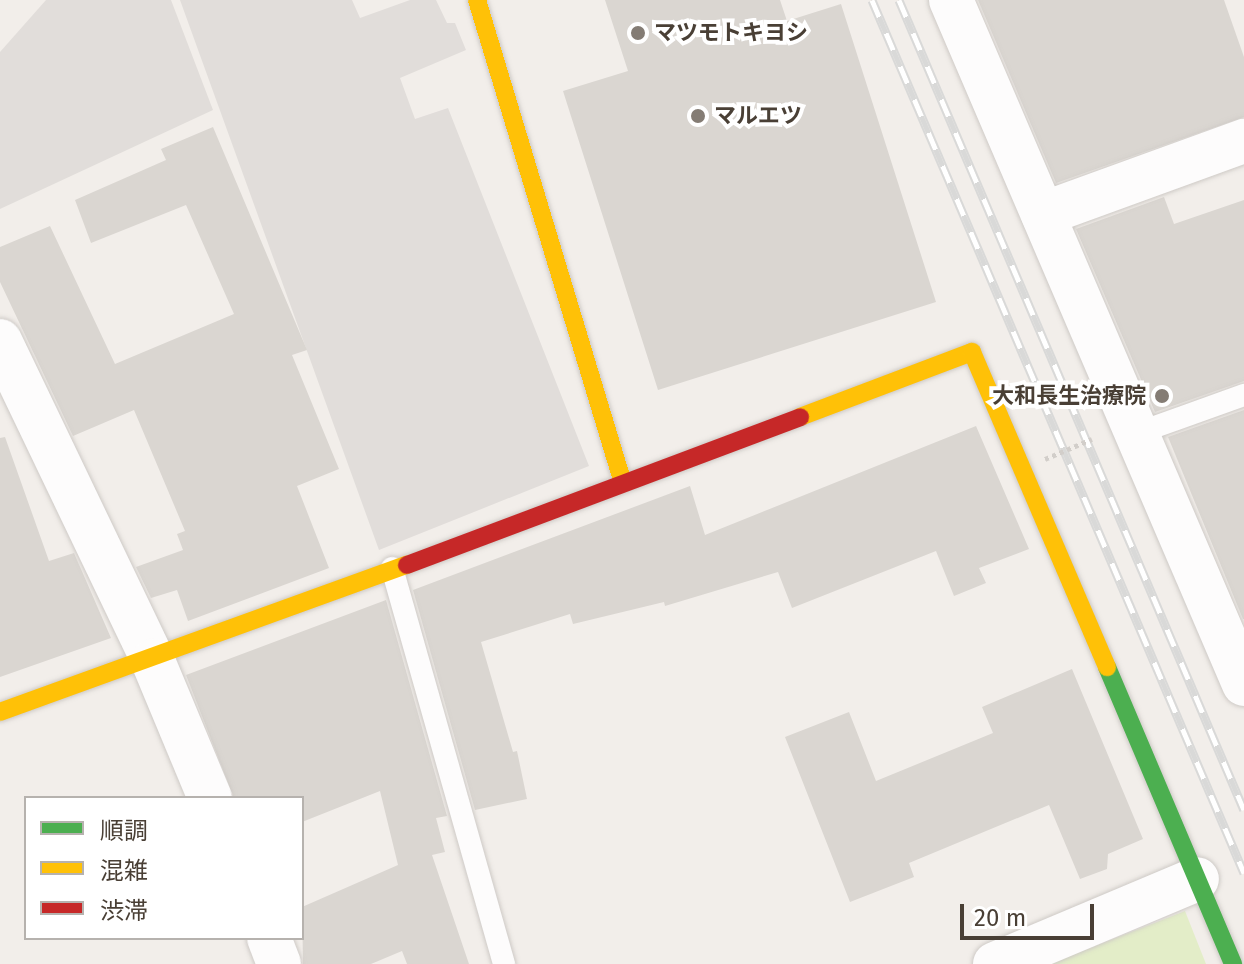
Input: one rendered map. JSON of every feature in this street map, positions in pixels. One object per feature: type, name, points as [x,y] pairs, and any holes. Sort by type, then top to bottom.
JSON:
[{"type":"street","points":[[477,0],[622,480]]},
{"type":"street","points":[[951,0],[1244,684]]},
{"type":"street","points":[[1043,214],[1244,141]]},
{"type":"street","points":[[0,341],[153,661],[209,796]]},
{"type":"street","points":[[0,712],[153,661],[622,480],[972,352],[1233,964]]},
{"type":"street","points":[[995,964],[1197,879]]},
{"type":"street","points":[[270,940],[279,964]]},
{"type":"lane","points":[[1135,434],[1244,395]]},
{"type":"lane","points":[[392,568],[504,964]]},
{"type":"path","points":[[1045,459],[1092,439]]},
{"type":"green space","points":[[1185,911],[1206,964],[1049,964]]},
{"type":"shaded area","points":[[46,0],[171,0],[213,110],[0,209],[0,52]]},
{"type":"shaded area","points":[[180,0],[352,0],[360,18],[410,0],[436,0],[447,23],[455,23],[466,50],[400,78],[415,119],[448,108],[589,466],[379,550]]},
{"type":"building","points":[[605,0],[780,0],[787,21],[841,4],[936,302],[658,390],[563,91],[628,71]]},
{"type":"building","points":[[978,0],[1224,0],[1244,57],[1244,117],[1056,183]]},
{"type":"building","points":[[213,127],[307,350],[292,355],[339,469],[297,486],[329,568],[188,621],[177,590],[151,598],[136,567],[183,550],[177,534],[185,531],[134,410],[73,436],[0,282],[0,247],[50,226],[115,364],[234,314],[186,205],[91,243],[75,200],[166,160],[161,149]]},
{"type":"building","points":[[1164,197],[1174,224],[1244,200],[1244,381],[1155,412],[1076,229]]},
{"type":"building","points":[[1244,410],[1244,619],[1243,619],[1168,437]]},
{"type":"building","points":[[976,426],[1029,549],[979,568],[986,583],[954,596],[936,551],[792,608],[778,572],[665,606],[664,602],[573,624],[570,614],[481,642],[513,752],[517,751],[527,799],[475,810],[413,590],[690,486],[705,535]]},
{"type":"building","points":[[5,437],[49,561],[74,553],[111,638],[0,677],[0,438]]},
{"type":"building","points":[[386,600],[447,816],[436,818],[445,852],[432,855],[469,964],[407,964],[402,951],[371,964],[303,964],[304,906],[398,865],[380,791],[304,821],[304,796],[233,796],[186,675]]},
{"type":"building","points":[[1072,669],[1143,839],[1108,854],[1107,869],[1080,879],[1049,805],[909,863],[914,877],[850,902],[785,737],[849,712],[876,781],[993,733],[982,707]]},
{"type":"railway","points":[[872,0],[1244,873]]},
{"type":"railway","points":[[899,0],[1244,810]]},
{"type":"traffic: fast","points":[[1107,667],[1233,964]]},
{"type":"traffic: slow","points":[[477,0],[622,480]]},
{"type":"traffic: slow","points":[[800,417],[972,352],[1107,667]]},
{"type":"traffic: slow","points":[[0,712],[407,565]]},
{"type":"traffic: jam","points":[[407,565],[800,417]]},
{"type":"place","name":"マツモトキヨシ","points":[[638,33]]},
{"type":"place","name":"マルエツ","points":[[698,116]]},
{"type":"place","name":"大和長生治療院","points":[[1162,396]]}]
